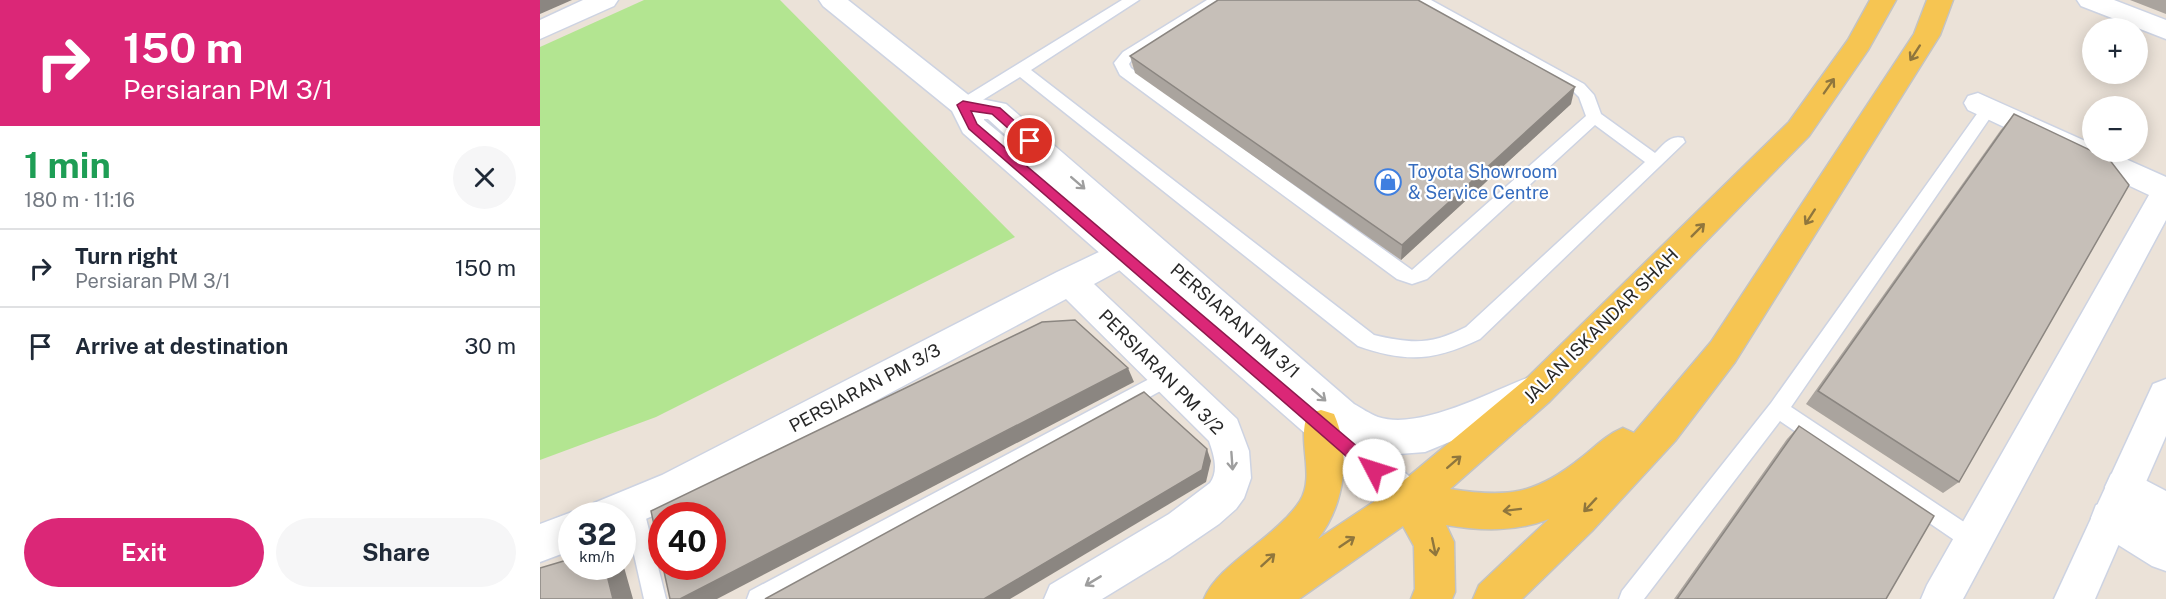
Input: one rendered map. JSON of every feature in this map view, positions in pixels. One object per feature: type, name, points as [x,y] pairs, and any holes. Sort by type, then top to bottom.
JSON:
[{"type":"main road","name":"JALAN ISKANDAR SHAH","points":[[1264,599],[1409,500],[1538,390],[1799,129],[1859,44],[1883,0]]},
{"type":"main road","points":[[1493,599],[1578,518],[1662,429],[1723,352],[1927,35],[1940,0]]},
{"type":"main road","points":[[1409,500],[1476,512],[1510,511],[1542,504],[1607,459],[1723,352]]},
{"type":"main road","points":[[1224,599],[1305,525],[1319,504],[1325,467],[1321,426]]},
{"type":"main road","points":[[1409,500],[1434,542],[1435,592],[1431,599]]},
{"type":"street","points":[[540,30],[605,0]]},
{"type":"street","name":"PERSIARAN PM 3/1","points":[[832,0],[963,105],[973,126],[1120,255],[1409,500]]},
{"type":"street","points":[[2090,0],[2166,30]]},
{"type":"street","name":"PERSIARAN PM 3/1","points":[[963,105],[996,111],[1341,415],[1372,433],[1399,436],[1425,435],[1538,390]]},
{"type":"street","points":[[1941,599],[2166,191],[1984,105]]},
{"type":"street","name":"PERSIARAN PM 3/3","points":[[636,504],[675,488],[1120,255]]},
{"type":"street","name":"PERSIARAN PM 3/2","points":[[1064,599],[1204,513],[1231,487],[1234,458],[1224,431],[1069,281]]},
{"type":"street","points":[[2074,599],[2166,395]]},
{"type":"street","points":[[2117,502],[2166,512]]},
{"type":"street","points":[[2117,502],[2166,552]]},
{"type":"street","points":[[540,543],[558,536]]},
{"type":"lane","points":[[963,105],[1132,0]]},
{"type":"lane","points":[[1217,0],[1128,55],[1121,63],[1125,71],[1403,274],[1412,277],[1421,274],[1594,117]]},
{"type":"lane","points":[[1420,0],[1580,88],[1586,94],[1594,117],[1656,162]]},
{"type":"lane","points":[[1020,69],[1365,340],[1386,347],[1446,346],[1473,333],[1677,142]]},
{"type":"lane","points":[[1630,599],[1778,409],[1984,105]]},
{"type":"lane","points":[[758,599],[1168,377]]},
{"type":"lane","points":[[1778,409],[1974,541]]},
{"type":"lane","points":[[636,551],[655,599]]},
{"type":"green space","points":[[644,0],[780,0],[1015,237],[656,417],[540,460],[540,47]]},
{"type":"building","name":"Toyota Showroom & Service Centre","points":[[1218,0],[1418,0],[1575,87],[1402,245],[1130,56]]},
{"type":"building","points":[[2014,114],[2082,146],[2082,162],[2111,162],[2129,185],[1959,482],[1818,391]]},
{"type":"building","points":[[1075,320],[1128,368],[726,575],[726,502],[670,502],[1042,322]]},
{"type":"building","points":[[1144,392],[1207,449],[1202,470],[984,599],[765,599]]},
{"type":"building","points":[[1799,426],[1934,516],[1886,599],[1677,599]]},
{"type":"building","points":[[558,563],[558,580],[608,580],[613,599],[540,599],[540,568]]},
{"type":"building","points":[[666,580],[717,580],[680,599],[670,599]]},
{"type":"place","name":"Toyota Showroom & Service Centre","points":[[1388,182]]},
{"type":"route","points":[[1030,141],[996,111],[963,105],[973,126],[1120,255],[1374,470]]}]
